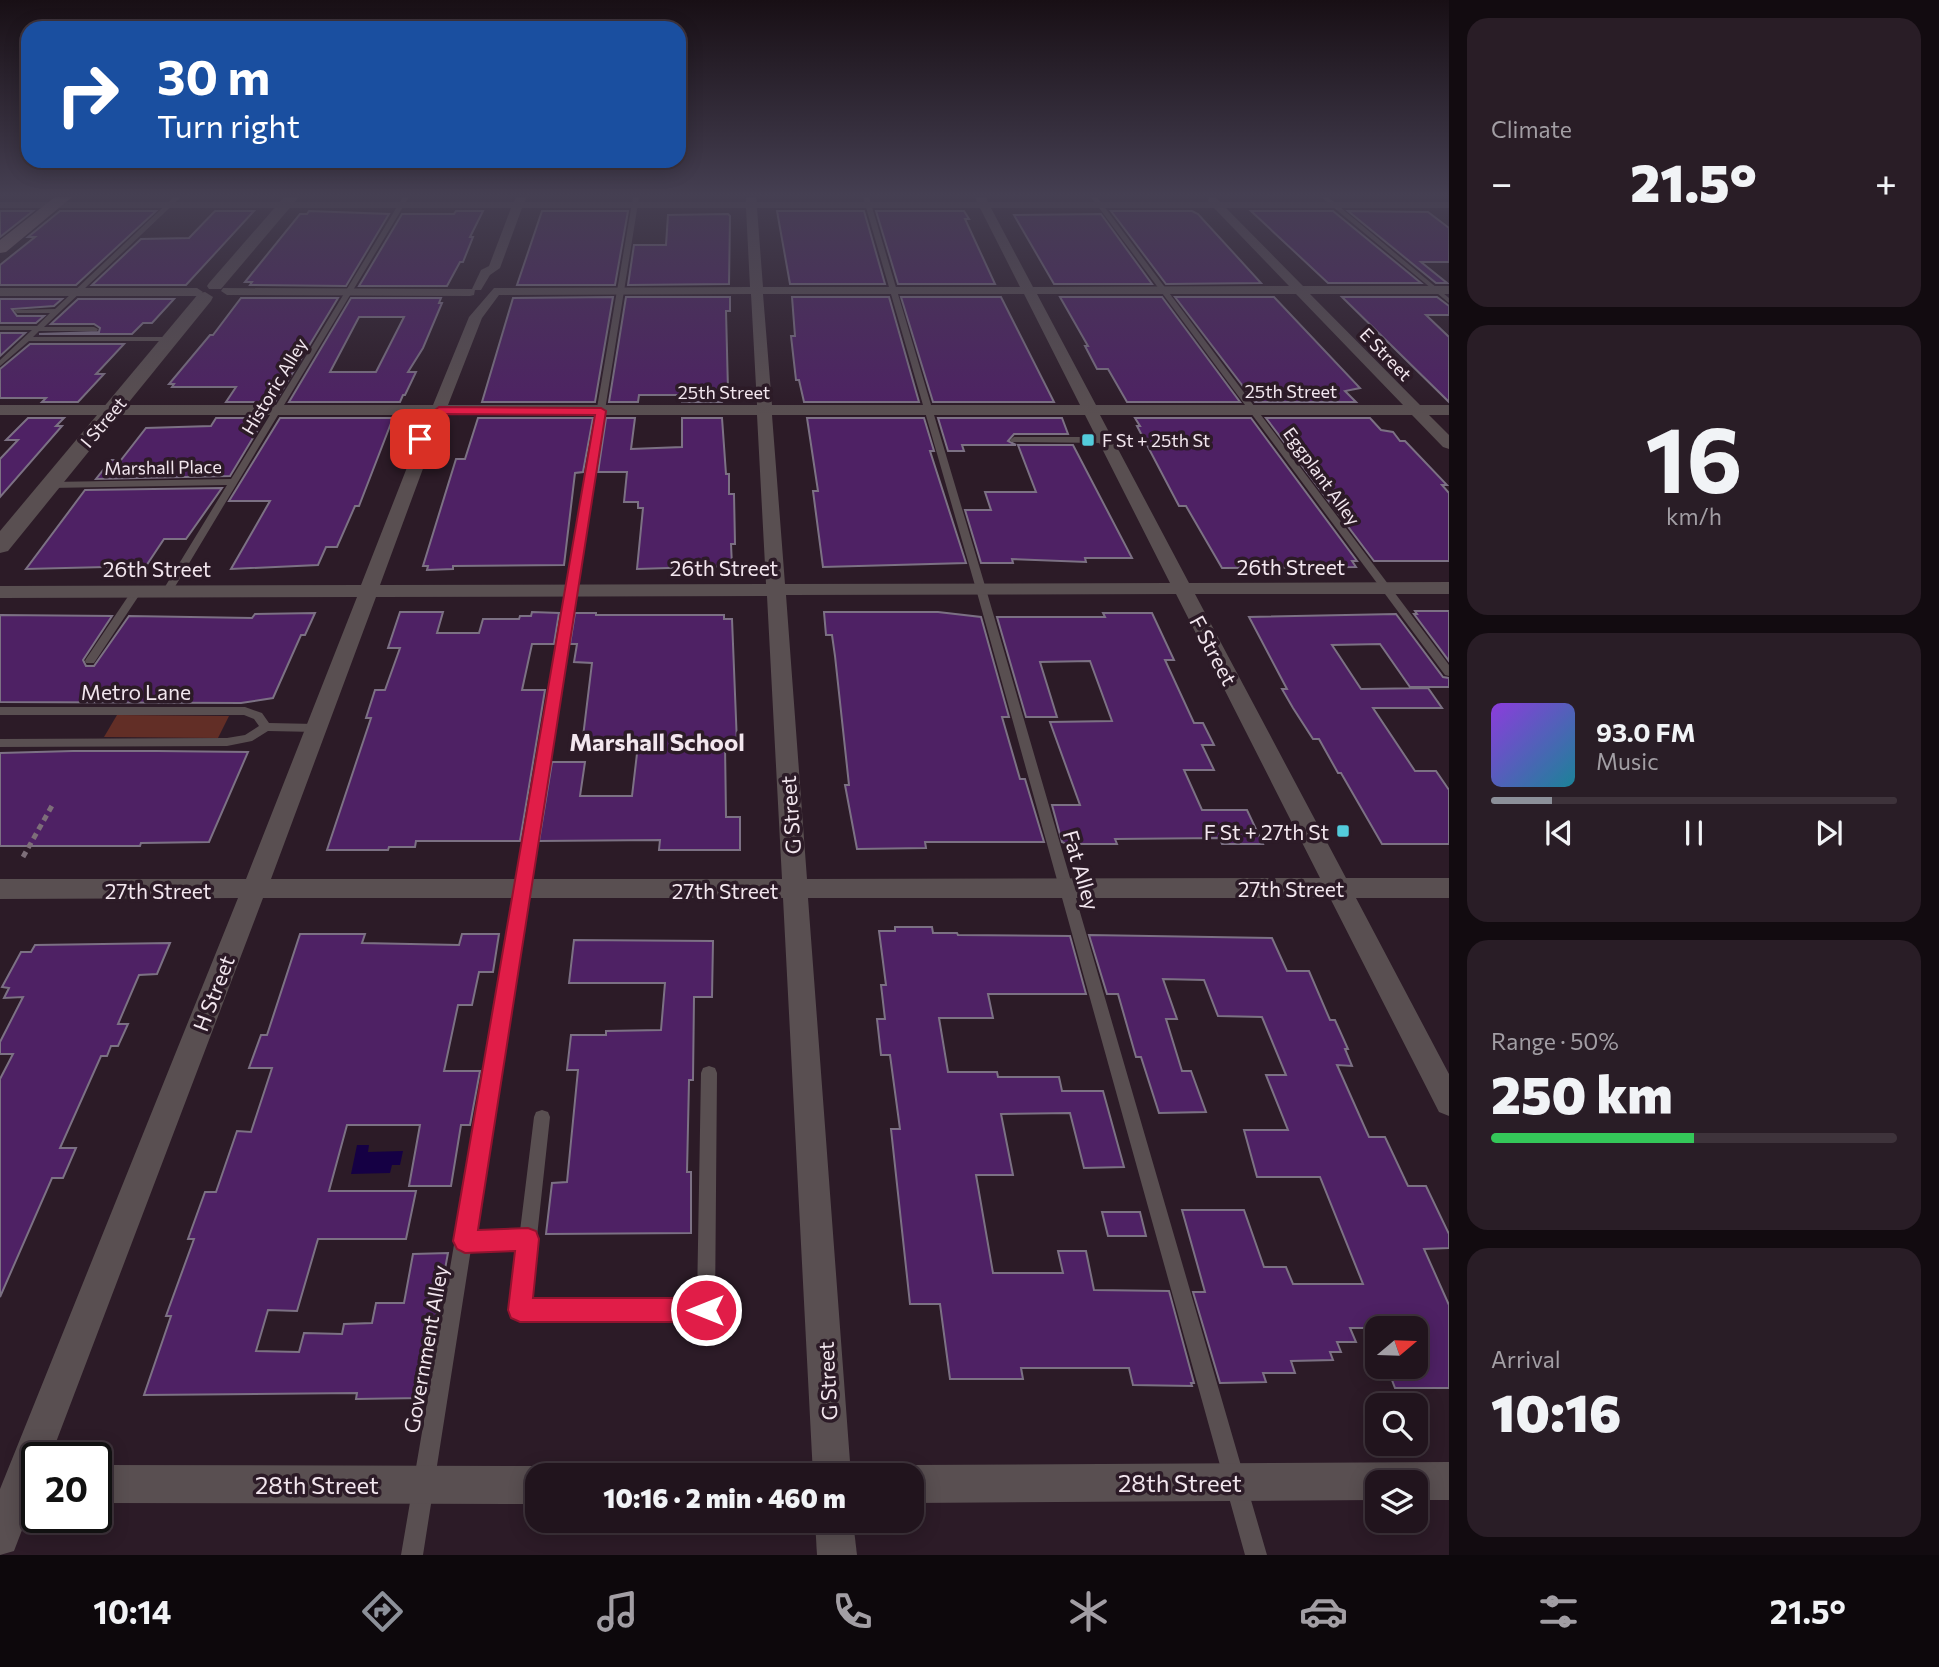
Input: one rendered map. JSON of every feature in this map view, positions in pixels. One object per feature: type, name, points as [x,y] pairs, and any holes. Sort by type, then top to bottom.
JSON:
[{"type":"street","name":"I Street","points":[[0,546],[230,270]]},
{"type":"street","points":[[473,292],[485,274],[492,270]]},
{"type":"street","points":[[494,270],[498,283],[496,291]]},
{"type":"street","name":"G Street","points":[[755,270],[831,1463]]},
{"type":"street","name":"F Street","points":[[1017,270],[1449,1103]]},
{"type":"street","name":"E Street","points":[[1281,270],[1449,444]]},
{"type":"street","points":[[0,292],[1443,290]]},
{"type":"street","name":"H Street","points":[[0,1537],[269,852],[423,447],[435,440],[442,421],[439,410],[476,317],[496,291]]},
{"type":"street","name":"H Street","points":[[473,292],[476,317]]},
{"type":"street","name":"25th Street","points":[[0,411],[930,410],[1084,402],[1253,410],[1449,410]]},
{"type":"street","name":"26th Street","points":[[0,592],[1449,588]]},
{"type":"street","name":"27th Street","points":[[0,889],[795,891],[1449,888]]},
{"type":"street","name":"28th Street","points":[[924,1484],[1449,1481]]},
{"type":"street","name":"28th Street","points":[[112,1484],[525,1485]]},
{"type":"street","points":[[835,1533],[836,1555]]},
{"type":"lane","points":[[0,364],[102,270]]},
{"type":"lane","name":"Historic Alley","points":[[168,590],[362,270]]},
{"type":"lane","name":"Government Alley","points":[[412,1555],[625,270]]},
{"type":"lane","name":"Fat Alley","points":[[888,270],[1256,1555]]},
{"type":"lane","name":"Eggplant Alley","points":[[1147,270],[1449,673]]},
{"type":"lane","points":[[1417,270],[1443,290],[1449,301]]},
{"type":"lane","points":[[17,311],[57,311]]},
{"type":"lane","points":[[0,328],[94,329]]},
{"type":"lane","points":[[27,339],[172,339]]},
{"type":"lane","points":[[1014,440],[1104,440]]},
{"type":"lane","name":"Marshall Place","points":[[50,485],[234,482]]},
{"type":"lane","points":[[90,661],[137,591]]},
{"type":"lane","name":"Metro Lane","points":[[0,711],[245,711],[258,716],[265,727]]},
{"type":"lane","name":"Metro Lane","points":[[0,743],[228,742],[248,738],[265,727],[316,727]]},
{"type":"lane","points":[[542,1117],[520,1310],[706,1310],[709,1073]]},
{"type":"lane","points":[[465,1241],[528,1239]]},
{"type":"path","points":[[23,857],[53,804]]},
{"type":"shaded area","points":[[117,715],[229,716],[218,738],[104,737]]},
{"type":"shaded area","points":[[357,1145],[369,1145],[368,1152],[403,1151],[400,1165],[392,1165],[390,1173],[351,1174]]},
{"type":"building","points":[[0,270],[93,270],[76,285],[0,285]]},
{"type":"building","points":[[108,270],[200,270],[186,285],[92,285]]},
{"type":"building","points":[[255,270],[356,270],[346,286],[250,285],[252,282],[245,282]]},
{"type":"building","points":[[369,270],[456,270],[447,286],[359,286]]},
{"type":"building","points":[[522,270],[618,270],[615,285],[517,285]]},
{"type":"building","points":[[630,270],[729,270],[729,284],[628,285]]},
{"type":"building","points":[[787,270],[881,270],[885,284],[790,284]]},
{"type":"building","points":[[894,270],[988,270],[995,284],[898,284]]},
{"type":"building","points":[[1046,270],[1141,270],[1152,284],[1054,284]]},
{"type":"building","points":[[1155,270],[1249,270],[1261,283],[1166,284]]},
{"type":"building","points":[[1314,270],[1405,270],[1421,283],[1328,283]]},
{"type":"building","points":[[1420,270],[1430,270],[1447,283],[1436,283]]},
{"type":"building","points":[[613,297],[595,402],[482,402],[513,298]]},
{"type":"building","points":[[626,297],[730,297],[730,311],[726,311],[728,390],[726,396],[721,396],[722,402],[682,402],[682,395],[639,395],[638,402],[609,402]]},
{"type":"building","points":[[792,297],[889,297],[919,402],[804,402],[799,380],[796,380],[791,336],[795,336]]},
{"type":"building","points":[[901,297],[1001,297],[1054,402],[933,402]]},
{"type":"building","points":[[1060,297],[1162,297],[1240,402],[1127,402],[1108,369],[1097,369],[1085,346],[1088,346]]},
{"type":"building","points":[[1175,297],[1274,297],[1360,388],[1345,391],[1356,402],[1255,402]]},
{"type":"building","points":[[1342,297],[1437,297],[1449,306],[1449,315],[1426,315],[1449,337],[1449,402]]},
{"type":"building","points":[[241,298],[338,298],[275,402],[226,402],[236,387],[172,387],[174,384],[169,384],[210,335],[213,335]]},
{"type":"building","points":[[351,298],[441,298],[439,303],[442,303],[423,348],[408,372],[416,372],[400,402],[289,402]],"holes":[[[359,317],[404,317],[376,372],[330,372]]]},
{"type":"building","points":[[0,299],[62,299],[54,306],[12,309],[17,316],[44,316],[36,323],[0,323]]},
{"type":"building","points":[[78,299],[174,299],[152,323],[143,323],[132,334],[39,334],[99,332],[100,328],[94,324],[51,324]]},
{"type":"building","points":[[0,333],[25,333],[0,356]]},
{"type":"building","points":[[30,344],[124,344],[96,374],[104,374],[78,402],[42,402],[46,398],[0,398],[0,369]]},
{"type":"building","points":[[28,418],[64,418],[56,426],[62,426],[0,497],[0,459],[18,440],[6,440]]},
{"type":"building","points":[[216,418],[265,418],[230,476],[96,479],[111,460],[121,460],[146,428],[211,426]]},
{"type":"building","points":[[280,418],[393,418],[359,506],[355,506],[337,547],[326,547],[318,565],[231,569],[270,501],[229,501]]},
{"type":"building","points":[[478,418],[593,418],[583,472],[575,473],[564,565],[453,566],[453,569],[427,570],[428,566],[423,566],[456,459],[465,459]]},
{"type":"building","points":[[606,418],[635,418],[631,449],[682,447],[682,418],[722,418],[729,494],[734,494],[735,544],[731,544],[732,566],[637,569],[643,508],[638,508],[638,502],[624,502],[627,472],[598,472]]},
{"type":"building","points":[[807,418],[924,418],[934,451],[930,451],[966,563],[823,567],[813,491],[818,491]]},
{"type":"building","points":[[938,418],[1062,418],[1068,434],[1014,434],[1008,441],[1016,445],[962,445],[964,451],[948,451]]},
{"type":"building","points":[[1135,418],[1251,418],[1357,561],[1352,561],[1356,567],[1222,568],[1186,506],[1179,506]]},
{"type":"building","points":[[1266,418],[1370,418],[1381,430],[1393,432],[1400,441],[1405,441],[1447,485],[1442,485],[1449,493],[1449,561],[1374,561]]},
{"type":"building","points":[[1018,445],[1073,445],[1132,558],[1085,558],[1086,562],[1012,559],[1013,563],[981,563],[965,510],[991,510],[985,492],[1036,492]]},
{"type":"building","points":[[222,488],[186,539],[164,539],[146,566],[26,569],[85,490]]},
{"type":"building","points":[[1415,611],[1449,611],[1449,661],[1414,614],[1417,614]]},
{"type":"building","points":[[400,612],[443,612],[437,633],[479,633],[483,619],[519,619],[520,616],[531,616],[532,612],[559,613],[554,644],[532,644],[522,690],[545,690],[520,841],[416,841],[415,847],[389,847],[388,850],[327,850],[371,718],[366,718],[375,690],[385,690],[400,648],[388,648]]},
{"type":"building","points":[[824,612],[938,612],[981,617],[1009,717],[1002,717],[1020,779],[1025,779],[1044,842],[925,842],[926,848],[857,849],[845,785],[849,785],[835,656],[832,635],[826,635]]},
{"type":"building","points":[[315,613],[305,635],[301,635],[273,698],[241,703],[0,702],[0,615],[112,616],[83,660],[86,666],[94,666],[129,616],[252,618],[255,614]]},
{"type":"building","points":[[575,613],[724,615],[724,619],[732,619],[737,744],[725,744],[726,817],[740,817],[740,850],[659,850],[660,840],[539,841],[552,762],[585,762],[580,796],[632,796],[638,745],[582,745],[592,663],[574,662],[577,644],[570,644]]},
{"type":"building","points":[[1103,613],[1152,613],[1174,660],[1165,660],[1194,723],[1203,723],[1214,745],[1202,745],[1214,770],[1184,770],[1202,810],[1247,810],[1263,844],[1222,844],[1219,838],[1115,839],[1117,844],[1062,842],[1052,805],[1080,805],[1050,722],[1112,721],[1090,661],[1040,662],[1057,717],[1026,717],[997,617],[1105,617]]},
{"type":"building","points":[[1396,614],[1443,677],[1449,678],[1449,687],[1410,687],[1380,644],[1332,645],[1361,689],[1428,688],[1442,708],[1373,708],[1415,771],[1436,771],[1449,790],[1449,844],[1382,844],[1319,739],[1313,739],[1293,708],[1282,689],[1287,689],[1249,617]]},
{"type":"building","points":[[248,752],[209,842],[141,843],[140,846],[0,846],[0,753]]},
{"type":"building","points":[[895,927],[932,927],[933,933],[958,935],[1070,936],[1086,994],[988,994],[993,1018],[939,1018],[948,1072],[997,1072],[998,1077],[1059,1077],[1062,1091],[1103,1091],[1124,1167],[1084,1168],[1070,1113],[1001,1114],[1013,1175],[976,1175],[993,1273],[1063,1273],[1058,1251],[1086,1251],[1094,1290],[1169,1291],[1194,1383],[1191,1383],[1192,1386],[1133,1385],[1129,1368],[1021,1368],[1023,1379],[950,1379],[940,1304],[910,1304],[891,1129],[900,1129],[890,1055],[881,1055],[877,1019],[885,1019],[881,985],[886,985],[879,931],[895,931]]},
{"type":"building","points":[[300,934],[365,934],[362,943],[459,945],[462,934],[499,934],[493,972],[479,972],[472,1005],[458,1005],[444,1071],[480,1071],[470,1125],[461,1125],[451,1186],[409,1186],[420,1125],[347,1125],[329,1191],[416,1191],[406,1239],[318,1239],[297,1311],[268,1310],[256,1351],[299,1352],[304,1333],[342,1334],[344,1324],[372,1323],[376,1303],[404,1303],[413,1254],[448,1253],[421,1398],[356,1399],[357,1393],[144,1395],[171,1316],[166,1316],[194,1239],[188,1239],[205,1192],[216,1192],[237,1131],[251,1132],[272,1068],[249,1068],[261,1035],[267,1035]]},
{"type":"building","points":[[1089,935],[1272,938],[1287,971],[1309,971],[1330,1020],[1335,1020],[1348,1049],[1345,1049],[1352,1066],[1337,1065],[1369,1137],[1385,1137],[1408,1186],[1426,1186],[1449,1234],[1449,1248],[1424,1249],[1449,1305],[1449,1388],[1395,1388],[1392,1379],[1428,1379],[1428,1316],[1365,1316],[1365,1328],[1350,1328],[1356,1342],[1337,1342],[1341,1352],[1330,1352],[1333,1360],[1291,1361],[1295,1373],[1263,1373],[1266,1382],[1220,1383],[1193,1292],[1205,1292],[1182,1210],[1244,1210],[1264,1267],[1286,1267],[1293,1284],[1363,1284],[1320,1177],[1257,1177],[1244,1130],[1288,1130],[1266,1075],[1286,1075],[1262,1017],[1218,1016],[1204,980],[1163,979],[1177,1019],[1166,1019],[1182,1071],[1191,1071],[1206,1112],[1159,1113],[1141,1057],[1136,1057],[1118,994],[1107,994]]},
{"type":"building","points":[[574,940],[713,941],[712,997],[694,997],[693,1080],[689,1080],[687,1172],[691,1172],[691,1233],[546,1234],[552,1183],[567,1182],[578,1070],[567,1070],[571,1035],[661,1030],[665,983],[569,983]]},
{"type":"building","points":[[170,943],[157,974],[139,975],[118,1024],[128,1024],[118,1046],[111,1046],[107,1056],[101,1056],[60,1148],[76,1148],[63,1178],[52,1178],[0,1297],[0,1079],[13,1054],[0,1054],[0,1042],[23,997],[4,998],[9,988],[2,987],[21,952],[31,952],[35,945]]},
{"type":"building","points":[[1102,1212],[1140,1212],[1146,1236],[1108,1236]]},
{"type":"place","name":"F St + 25th St","points":[[1088,440]]},
{"type":"place","name":"F St + 27th St","points":[[1343,831]]},
{"type":"district","name":"Marshall School","points":[[657,741]]},
{"type":"route","points":[[420,439],[427,421],[439,410],[601,411],[465,1241],[528,1239],[520,1310],[706,1310]]}]
